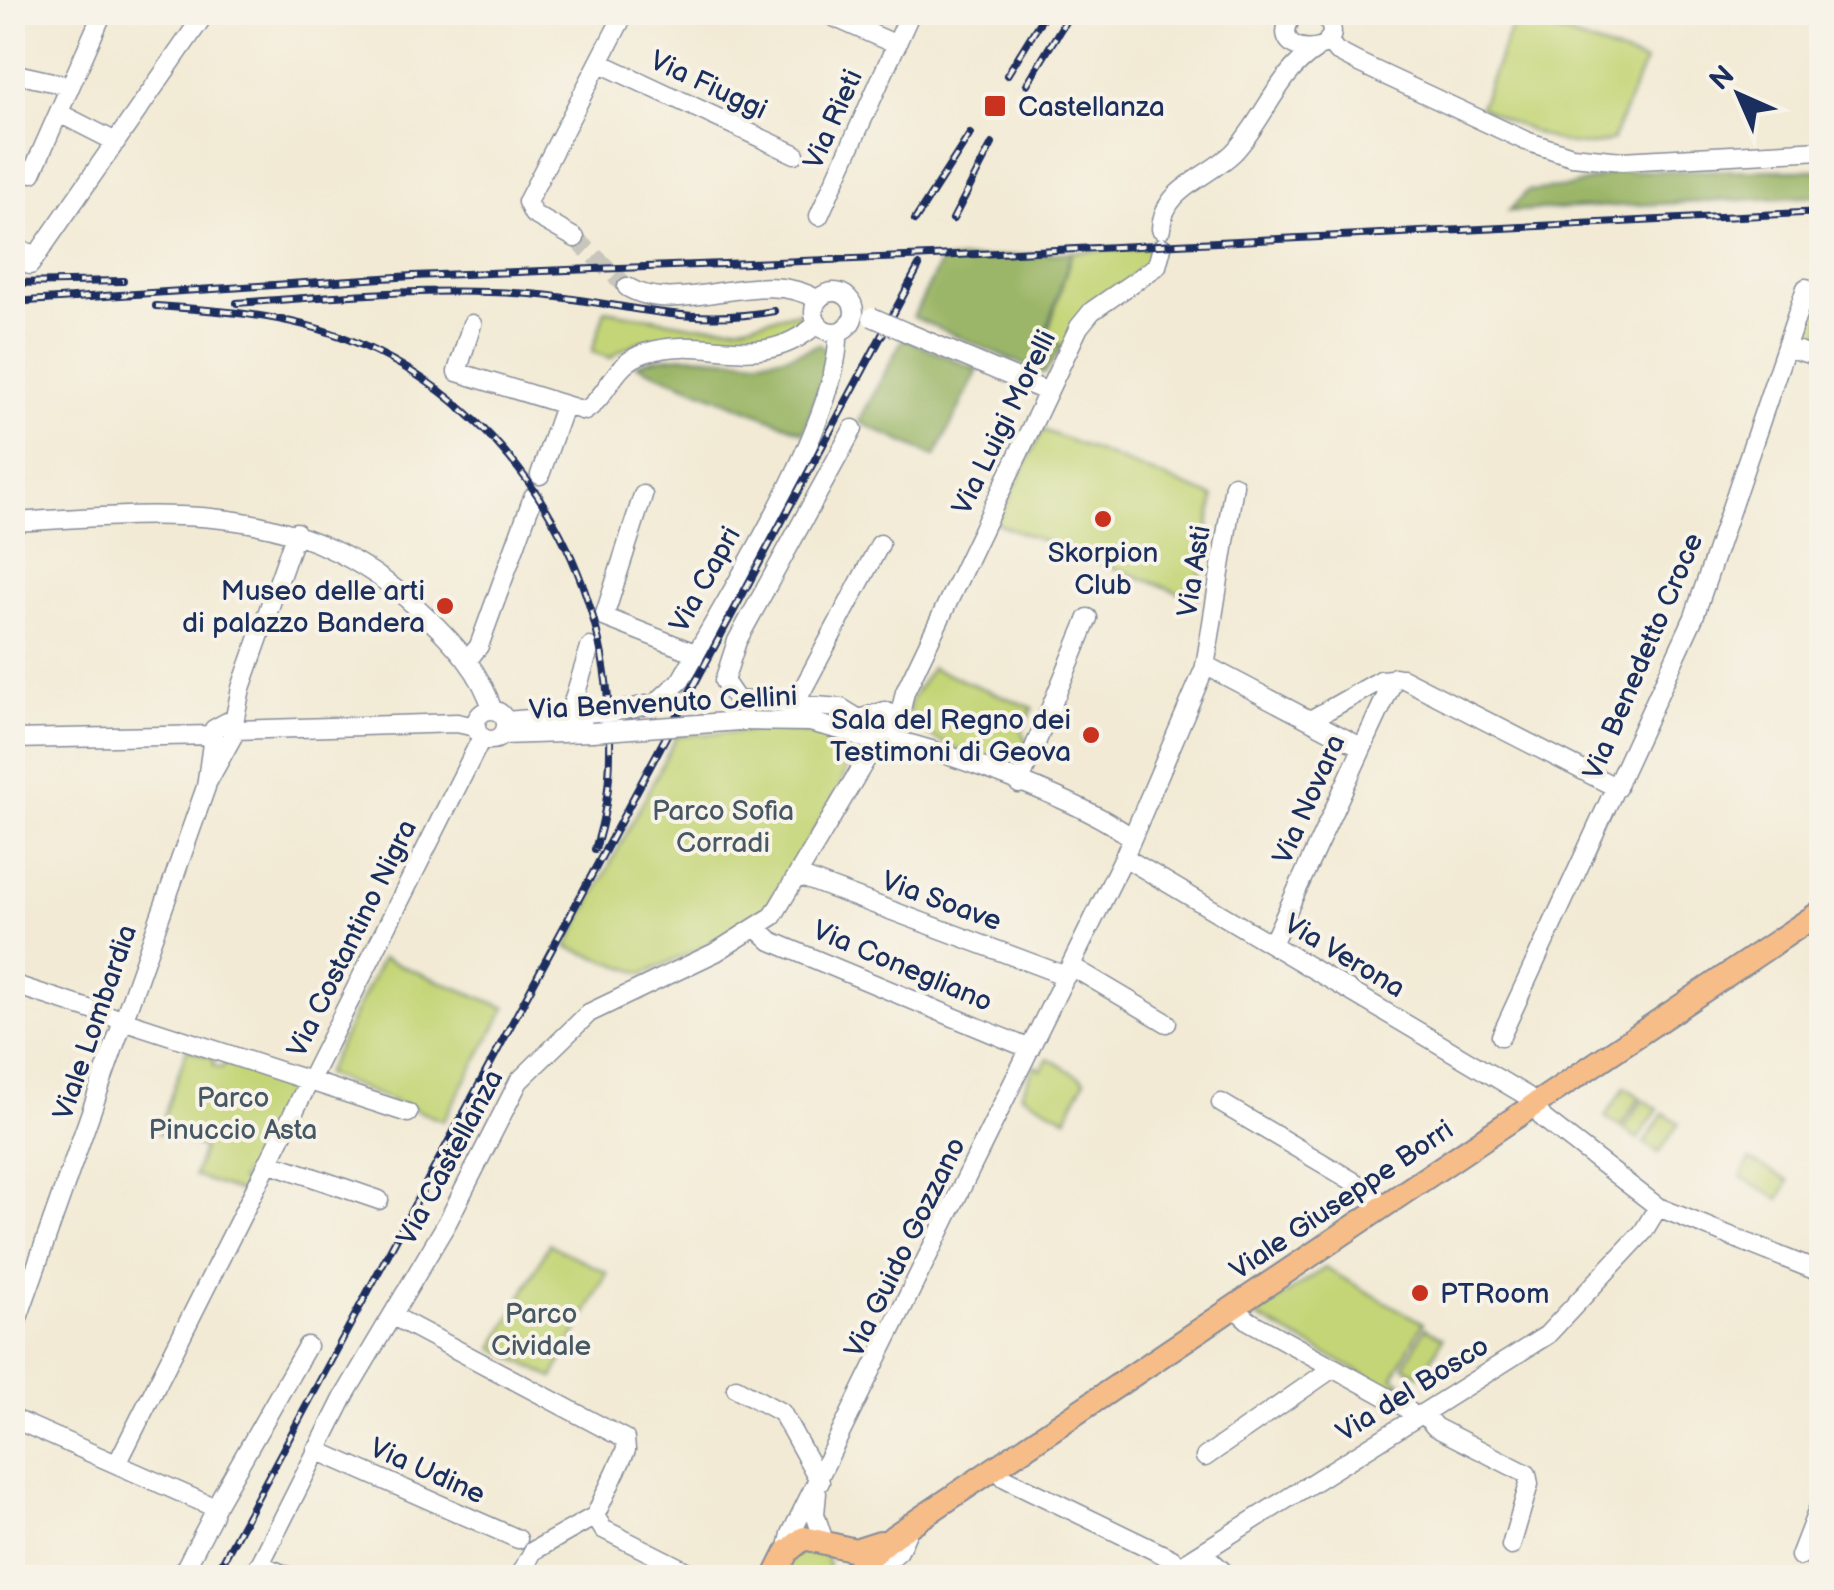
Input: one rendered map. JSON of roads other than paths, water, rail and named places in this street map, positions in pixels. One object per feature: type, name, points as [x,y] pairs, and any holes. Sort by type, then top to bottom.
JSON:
[{"type":"main road","name":"Viale Giuseppe Borri","points":[[902,1531],[1822,910]]},
{"type":"main road","points":[[774,1578],[787,1552],[804,1538],[858,1550],[902,1531]]},
{"type":"main road","points":[[845,1578],[902,1531]]},
{"type":"main road","points":[[826,1542],[836,1558],[833,1578]]},
{"type":"street","points":[[32,172],[103,12]]},
{"type":"street","points":[[12,248],[33,260],[206,12]]},
{"type":"street","points":[[575,238],[528,206],[625,12]]},
{"type":"street","name":"Via Rieti","points":[[822,12],[896,45]]},
{"type":"street","name":"Via Rieti","points":[[819,216],[911,12]]},
{"type":"street","points":[[1322,12],[1330,24],[1324,41]]},
{"type":"street","points":[[1324,41],[1342,12]]},
{"type":"street","points":[[1291,16],[1291,70]]},
{"type":"street","points":[[1293,44],[1324,41],[1359,64],[1563,154],[1622,161],[1822,150]]},
{"type":"street","name":"Via Luigi Morelli","points":[[950,596],[1086,318],[1157,266],[1169,201],[1235,150],[1291,70],[1324,41]]},
{"type":"street","name":"Via Fiuggi","points":[[600,64],[795,154]]},
{"type":"street","points":[[12,73],[70,86]]},
{"type":"street","points":[[59,113],[116,142]]},
{"type":"street","points":[[627,286],[660,296],[773,287],[818,300]]},
{"type":"street","name":"Via Benedetto Croce","points":[[1501,1036],[1697,610],[1806,288]]},
{"type":"street","points":[[854,311],[852,322],[838,332],[826,331],[817,324],[814,312],[818,300],[830,293],[843,294],[854,311],[1048,392]]},
{"type":"street","points":[[472,324],[456,372],[588,410],[618,369],[643,353],[666,349],[767,352],[792,343],[817,324]]},
{"type":"street","name":"Via Capri","points":[[500,722],[609,712],[664,698],[695,654],[815,431],[838,356],[838,332]]},
{"type":"street","points":[[1786,347],[1822,358]]},
{"type":"street","points":[[540,476],[564,406]]},
{"type":"street","points":[[853,429],[737,641],[724,677],[728,691],[737,700],[844,709],[876,728],[1099,816],[1132,838]]},
{"type":"street","name":"Via Asti","points":[[1206,665],[1234,485]]},
{"type":"street","points":[[644,495],[604,617],[695,654]]},
{"type":"street","points":[[467,661],[478,646],[533,496]]},
{"type":"street","points":[[12,522],[194,514],[296,532],[384,578],[467,661],[500,722],[490,740],[457,723],[12,738]]},
{"type":"street","name":"Viale Lombardia","points":[[12,1335],[296,532]]},
{"type":"street","points":[[796,702],[880,544]]},
{"type":"street","name":"Via Castellanza","points":[[256,1571],[316,1450],[447,1223],[520,1078],[589,1012],[758,928],[776,912],[800,876],[876,728],[905,692],[950,596]]},
{"type":"street","points":[[1019,784],[1088,618]]},
{"type":"street","points":[[569,716],[590,648]]},
{"type":"street","points":[[1206,665],[1361,747]]},
{"type":"street","name":"Via Guido Gozzano","points":[[787,1552],[1124,856],[1206,665]]},
{"type":"street","points":[[1395,677],[1617,788]]},
{"type":"street","name":"Via Novara","points":[[1312,718],[1378,681],[1395,677]]},
{"type":"street","name":"Via Novara","points":[[1272,944],[1395,677]]},
{"type":"street","name":"Via Costantino Nigra","points":[[117,1464],[312,1079],[478,732],[480,714],[500,722]]},
{"type":"street","name":"Via Benvenuto Cellini","points":[[500,722],[592,732],[739,721],[876,728]]},
{"type":"street","name":"Via Verona","points":[[1124,856],[1535,1104]]},
{"type":"street","name":"Via Soave","points":[[800,876],[1068,971]]},
{"type":"street","name":"Via Conegliano","points":[[758,928],[771,941],[1030,1049]]},
{"type":"street","points":[[1068,971],[1167,1023]]},
{"type":"street","points":[[12,984],[408,1113]]},
{"type":"street","points":[[1221,1104],[1361,1186],[1384,1206]]},
{"type":"street","points":[[1535,1104],[1544,1119],[1658,1207],[1822,1273]]},
{"type":"street","points":[[268,1162],[379,1200]]},
{"type":"street","name":"Via del Bosco","points":[[1161,1578],[1556,1328],[1648,1226],[1658,1207]]},
{"type":"street","points":[[1234,1307],[1248,1320],[1527,1474],[1530,1484],[1511,1546]]},
{"type":"street","points":[[393,1316],[622,1436],[626,1450],[595,1516],[535,1549],[519,1578]]},
{"type":"street","points":[[180,1578],[306,1346]]},
{"type":"street","points":[[1205,1457],[1333,1368]]},
{"type":"street","points":[[736,1388],[782,1413],[820,1482],[815,1514],[826,1542]]},
{"type":"street","points":[[12,1418],[213,1512]]},
{"type":"street","name":"Via Udine","points":[[316,1450],[518,1539]]},
{"type":"street","points":[[996,1468],[1005,1478],[1172,1559]]},
{"type":"street","points":[[1800,1556],[1822,1499]]},
{"type":"street","points":[[595,1516],[603,1529],[700,1578]]},
{"type":"street","points":[[866,1578],[900,1550],[902,1531]]},
{"type":"street","points":[[1204,1553],[1230,1578]]},
{"type":"street","points":[[256,1571],[292,1578]]},
{"type":"tunnel","points":[[575,238],[627,287]]},
{"type":"tunnel","points":[[12,290],[30,265]]},
{"type":"railway","points":[[1007,75],[1046,12]]},
{"type":"railway","points":[[1027,84],[1071,12]]},
{"type":"railway","points":[[915,220],[970,134]]},
{"type":"railway","points":[[953,219],[992,144]]},
{"type":"railway","points":[[12,302],[413,276],[957,255],[1822,212]]},
{"type":"railway","points":[[214,1578],[919,266]]},
{"type":"railway","points":[[12,283],[123,281]]},
{"type":"railway","points":[[237,303],[457,291],[562,297],[680,315],[774,311]]},
{"type":"railway","points":[[156,306],[262,316],[314,327],[364,346],[416,374],[462,409],[503,450],[538,495],[566,545],[587,599],[602,655],[610,765],[604,816],[595,849]]},
{"type":"place","name":"Castellanza","points":[[995,106]]},
{"type":"place","name":"Skorpion Club","points":[[1103,519]]},
{"type":"place","name":"Museo delle arti di palazzo Bandera","points":[[445,606]]},
{"type":"place","name":"Sala del Regno dei Testimoni di Geova","points":[[1091,735]]},
{"type":"place","name":"PTRoom","points":[[1420,1293]]},
{"type":"park label","name":"Parco Sofia Corradi","points":[[723,826]]},
{"type":"park label","name":"Parco Pinuccio Asta","points":[[233,1113]]},
{"type":"park label","name":"Parco Cividale","points":[[541,1329]]}]
